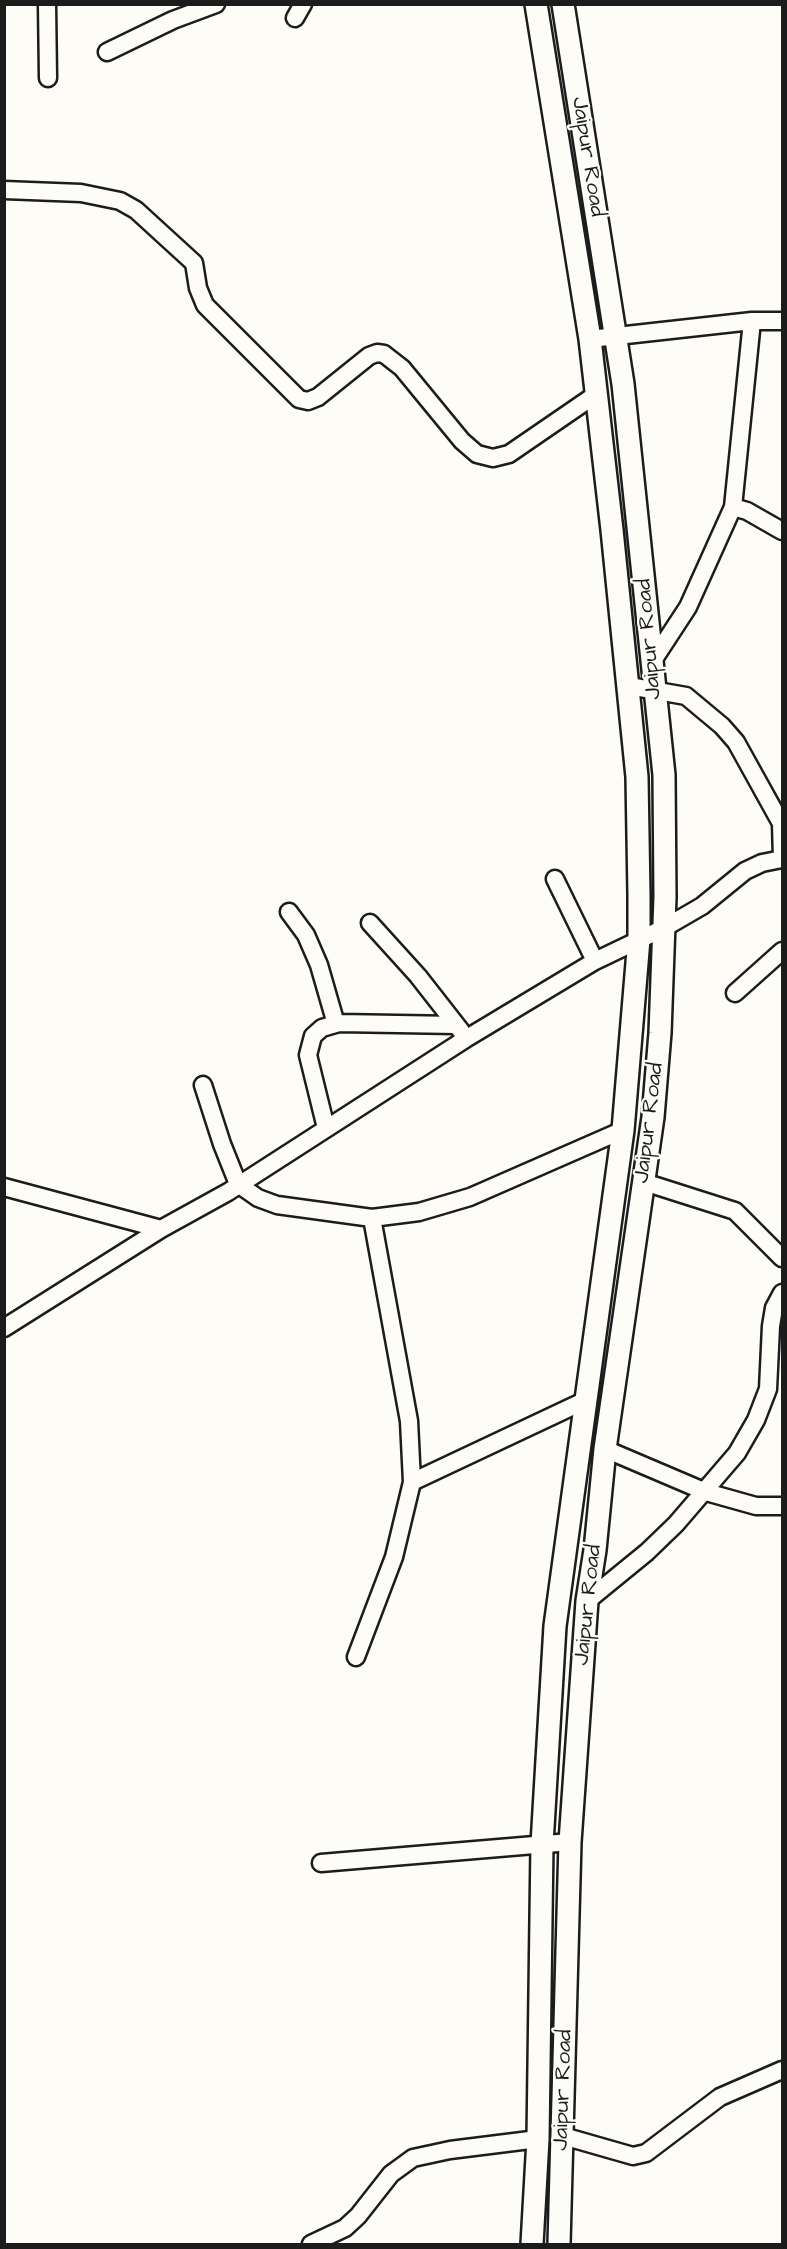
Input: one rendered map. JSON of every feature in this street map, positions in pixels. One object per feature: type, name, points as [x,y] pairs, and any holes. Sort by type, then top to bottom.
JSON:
[{"type":"main road","name":"Jaipur Road","points":[[532,2244],[538,2139],[542,1844],[555,1626],[623,1130],[639,939],[637,777],[629,686],[590,339],[536,4]]},
{"type":"main road","name":"Jaipur Road","points":[[558,2244],[570,1842],[587,1601],[595,1550],[605,1449],[644,1182],[660,1033],[664,928],[664,775],[653,689],[654,659],[623,384],[563,4]]},
{"type":"main road","points":[[583,1410],[609,1422]]},
{"type":"street","points":[[47,4],[48,78]]},
{"type":"street","points":[[107,52],[172,20],[216,4]]},
{"type":"street","points":[[4,189],[81,193],[120,201],[136,210],[190,257],[197,271],[198,288],[205,305],[299,399],[308,400],[318,397],[369,356],[376,353],[384,354],[402,368],[462,441],[477,454],[493,458],[509,454],[596,395]]},
{"type":"street","points":[[590,339],[752,321],[783,321]]},
{"type":"street","points":[[654,659],[687,607],[734,507],[752,321]]},
{"type":"street","points":[[734,507],[747,511],[783,531]]},
{"type":"street","points":[[4,1328],[161,1229],[228,1192],[467,1038],[595,961],[664,928],[702,906],[745,871],[762,863],[782,859],[782,824],[736,742],[722,726],[686,696],[629,686]]},
{"type":"street","points":[[555,879],[595,961]]},
{"type":"street","points":[[289,912],[306,934],[319,965],[336,1024]]},
{"type":"street","points":[[370,923],[418,976],[467,1038]]},
{"type":"street","points":[[735,993],[783,951]]},
{"type":"street","points":[[326,1128],[308,1056],[309,1045],[321,1028],[336,1024],[456,1025]]},
{"type":"street","points":[[203,1085],[238,1184],[258,1198],[277,1205],[372,1218],[419,1212],[470,1197],[623,1130]]},
{"type":"street","points":[[644,1182],[735,1211],[783,1258]]},
{"type":"street","points":[[4,1187],[161,1229]]},
{"type":"street","points":[[356,1657],[394,1557],[412,1482],[409,1421],[372,1218]]},
{"type":"street","points":[[587,1601],[647,1552],[706,1492],[737,1453],[756,1420],[768,1389],[771,1326],[774,1308],[783,1293]]},
{"type":"street","points":[[412,1482],[583,1410]]},
{"type":"street","points":[[605,1449],[706,1492],[756,1506],[783,1506]]},
{"type":"street","points":[[321,1863],[570,1842]]},
{"type":"street","points":[[563,2136],[633,2156],[646,2153],[720,2097],[783,2070]]},
{"type":"street","points":[[311,2244],[345,2228],[358,2216],[391,2174],[413,2158],[450,2150],[538,2139]]}]
